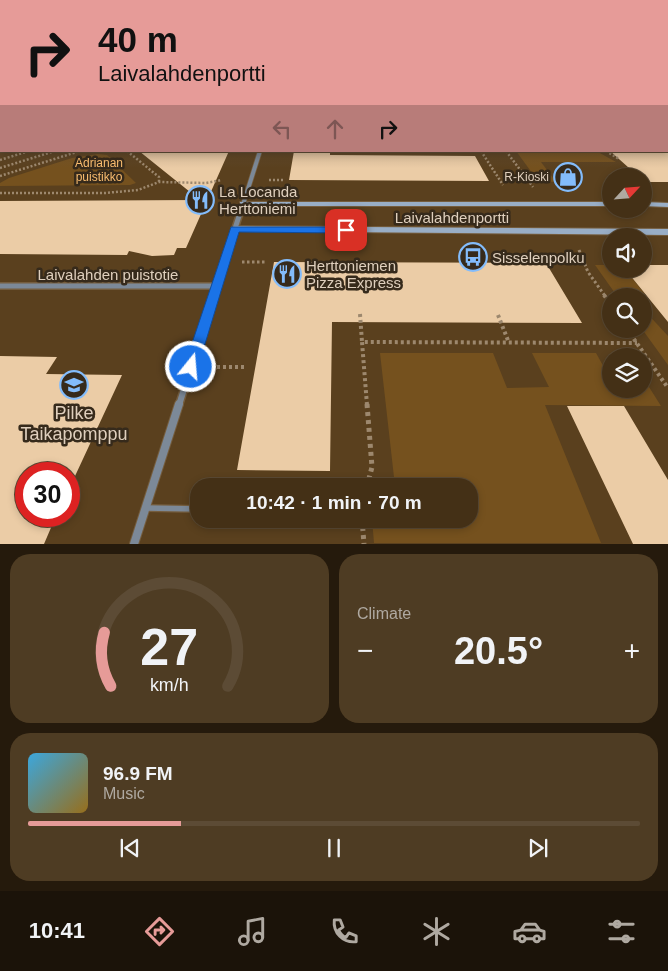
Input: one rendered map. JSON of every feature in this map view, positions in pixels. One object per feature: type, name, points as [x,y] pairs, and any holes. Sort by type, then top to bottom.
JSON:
[{"type":"street","points":[[134,544],[260,152]]},
{"type":"street","name":"Laivalahdenportti","points":[[243,204],[602,204]]},
{"type":"street","points":[[652,204],[668,205]]},
{"type":"street","name":"Laivalahdenportti","points":[[235,229],[668,232]]},
{"type":"street","name":"Laivalahden puistotie","points":[[0,286],[216,286]]},
{"type":"lane","points":[[145,508],[190,509]]},
{"type":"path","points":[[0,160],[26,152]]},
{"type":"path","points":[[0,168],[52,152]]},
{"type":"path","points":[[0,176],[77,152]]},
{"type":"path","points":[[128,152],[159,177],[159,182]]},
{"type":"path","points":[[482,152],[503,185]]},
{"type":"path","points":[[507,152],[530,185]]},
{"type":"path","points":[[604,152],[618,159]]},
{"type":"path","points":[[0,192],[105,193],[138,190],[159,182],[206,183],[222,180]]},
{"type":"path","points":[[582,257],[588,272],[602,292]]},
{"type":"path","points":[[360,314],[372,467],[369,478]]},
{"type":"path","points":[[498,315],[508,342]]},
{"type":"path","points":[[633,338],[668,388]]},
{"type":"path","points":[[362,342],[637,343]]},
{"type":"path","points":[[191,367],[244,367]]},
{"type":"path","points":[[363,528],[364,544]]},
{"type":"green space","points":[[517,152],[598,152],[616,162],[541,162],[556,182],[538,181]]},
{"type":"green space","name":"Adrianan puistikko","points":[[98,154],[107,155],[136,183],[130,185],[0,186],[0,183],[9,178],[72,158]]},
{"type":"green space","points":[[595,265],[602,265],[602,275]]},
{"type":"green space","points":[[604,278],[632,278],[640,288],[611,288]]},
{"type":"green space","points":[[652,319],[668,336],[668,365],[648,338],[652,338]]},
{"type":"green space","points":[[380,353],[493,353],[507,388],[549,387],[532,353],[596,353],[602,364],[602,398],[652,398],[652,392],[661,406],[545,405],[601,543],[374,543],[373,528],[478,528],[478,478],[394,478]]},
{"type":"building","points":[[140,152],[229,152],[186,248],[177,248],[174,255],[152,256],[129,251],[127,255],[0,254],[0,201],[200,200]]},
{"type":"building","points":[[294,152],[330,152],[330,155],[475,156],[489,181],[289,180]]},
{"type":"building","points":[[611,152],[668,152],[668,182],[652,182],[652,168],[629,168]]},
{"type":"building","points":[[274,262],[546,263],[582,323],[332,322],[330,471],[237,470]]},
{"type":"building","points":[[652,265],[668,265],[668,322],[652,302],[652,288],[640,288],[632,278],[652,278]]},
{"type":"building","points":[[0,356],[57,357],[46,374],[122,375],[80,465],[80,462],[15,462],[15,527],[51,527],[44,544],[0,544]]},
{"type":"building","points":[[567,406],[624,406],[668,480],[668,544],[633,544]]},
{"type":"place","name":"R-Kioski","points":[[568,177]]},
{"type":"place","name":"La Locanda Herttoniemi","points":[[200,200]]},
{"type":"place","name":"Sisselenpolku","points":[[473,257]]},
{"type":"place","name":"Herttoniemen Pizza Express","points":[[287,274]]},
{"type":"place","name":"Pilke Taikapomppu","points":[[74,385]]},
{"type":"route","points":[[191,367],[235,229],[346,230]]}]
